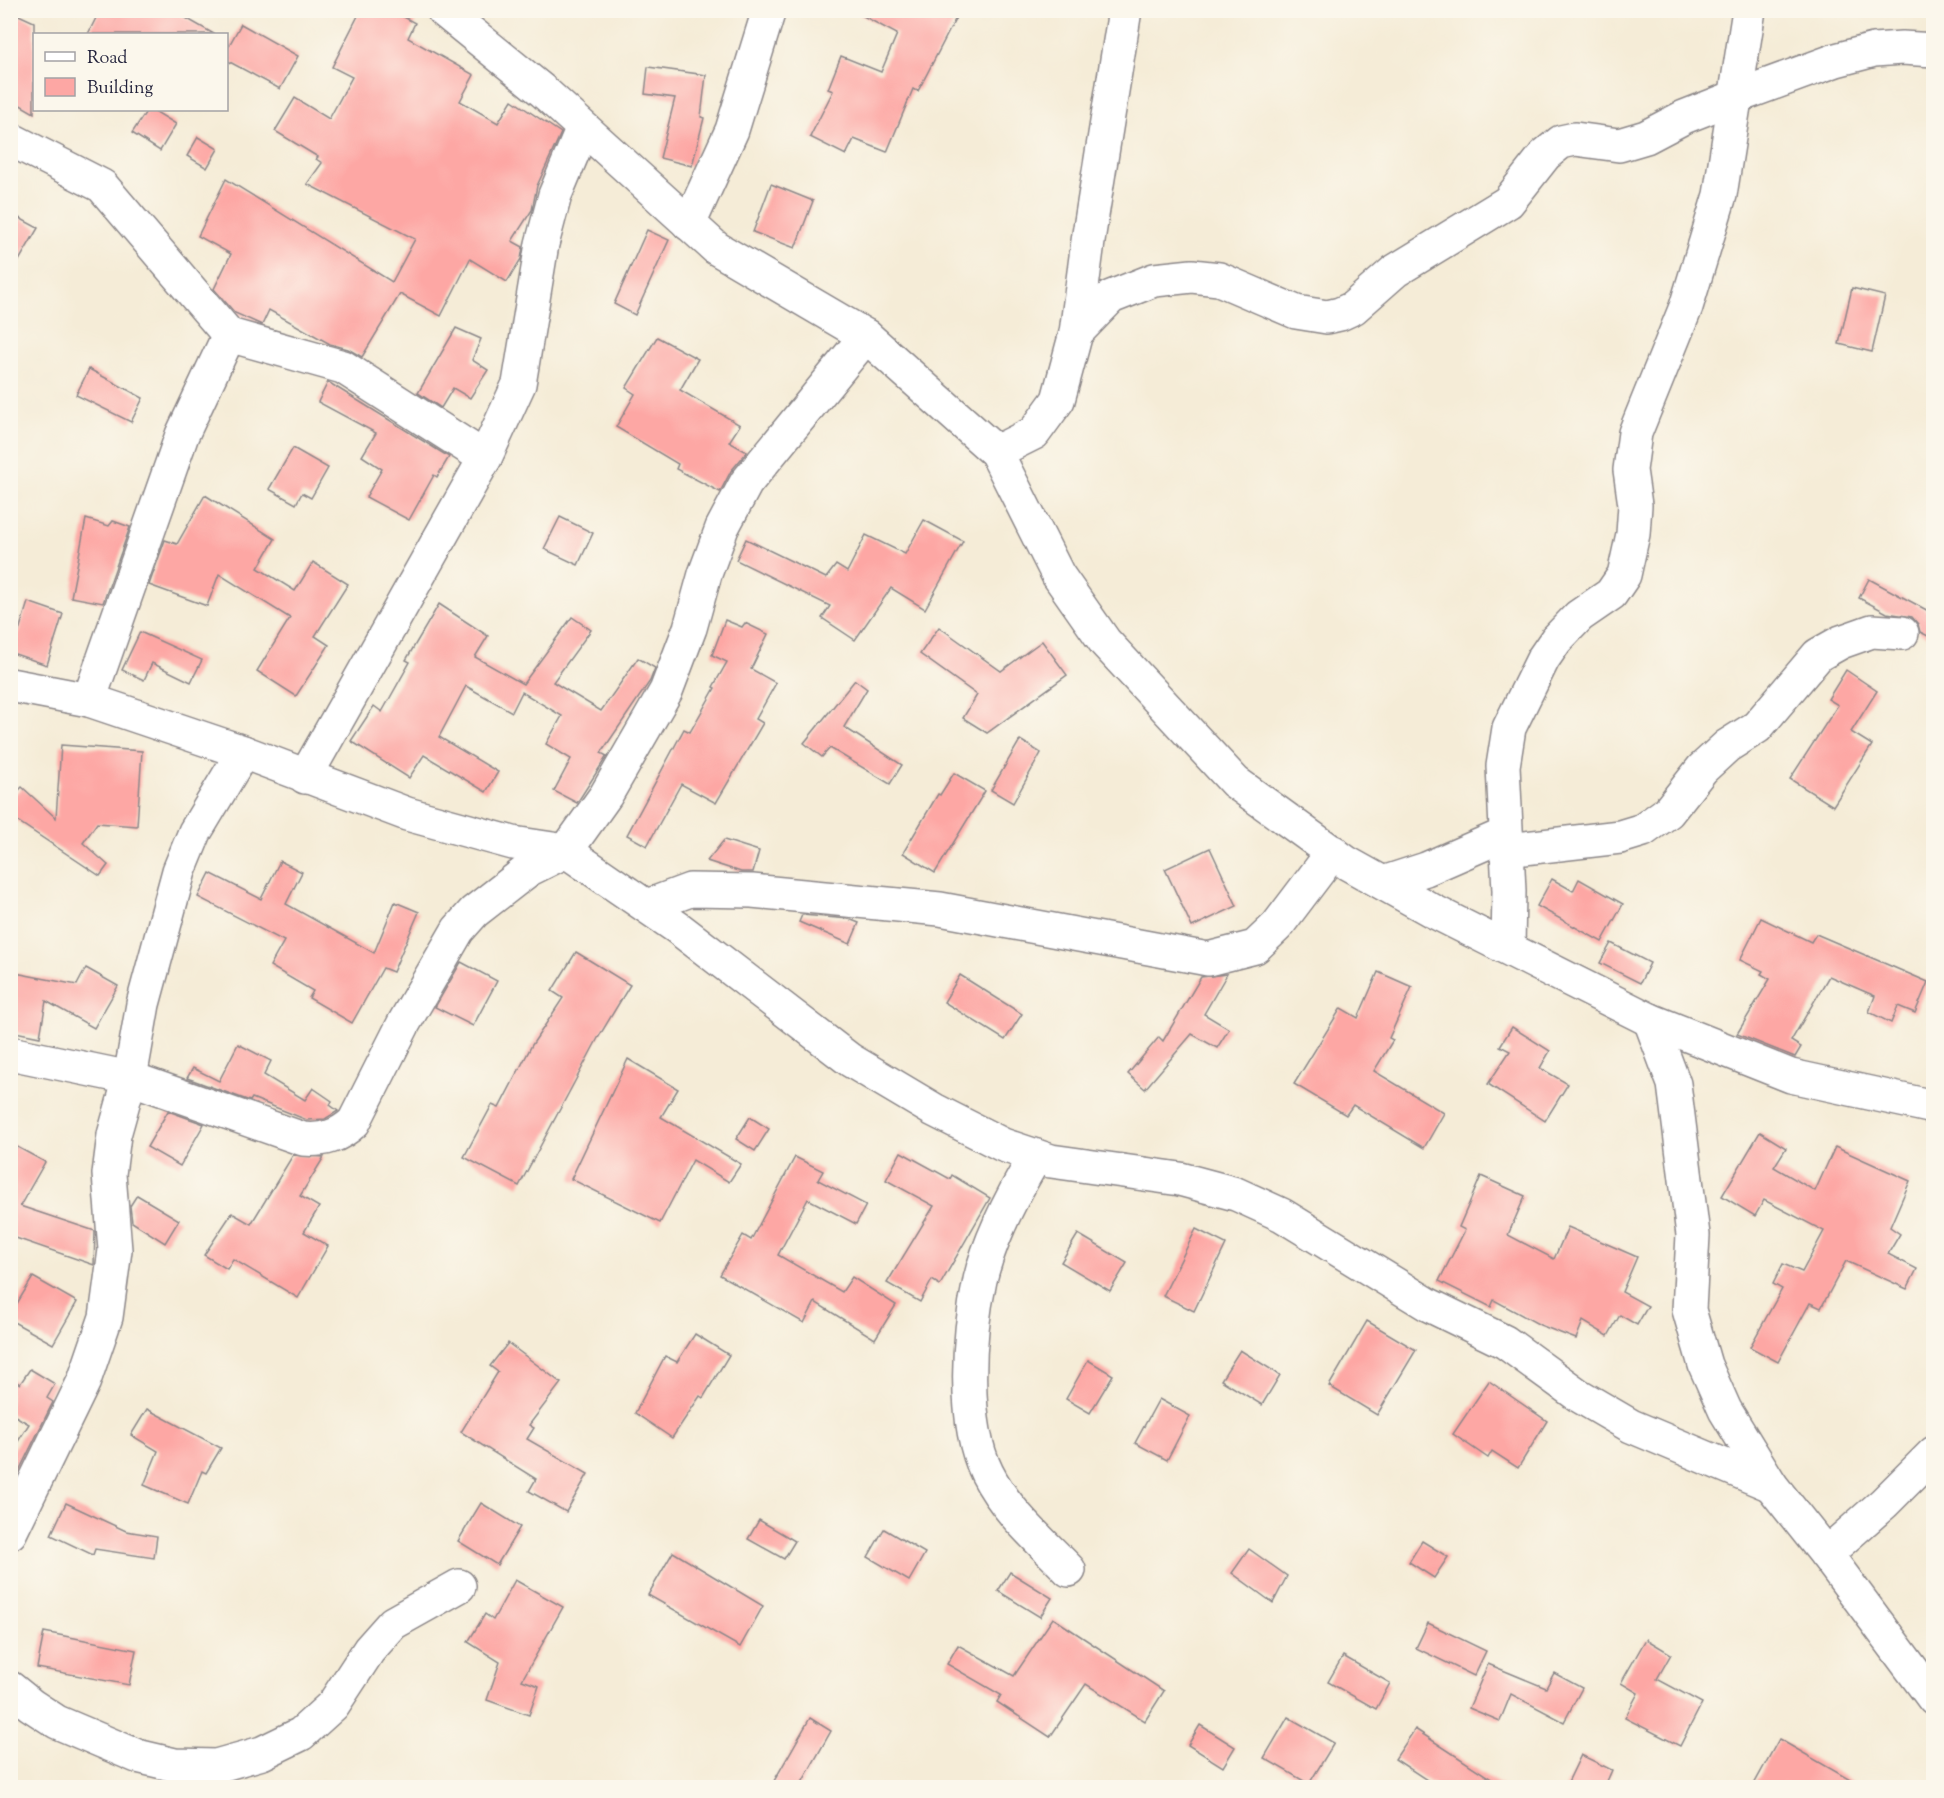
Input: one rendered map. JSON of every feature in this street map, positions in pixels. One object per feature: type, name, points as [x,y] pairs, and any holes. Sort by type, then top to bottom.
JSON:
[{"type":"street","points":[[443,10],[543,92],[716,248],[867,336],[996,452],[1058,575],[1105,642],[1235,782],[1333,852],[1383,883],[1650,1020],[1791,1076],[1934,1107]]},
{"type":"street","points":[[689,224],[732,130],[769,10]]},
{"type":"street","points":[[996,452],[1034,434],[1058,400],[1076,333],[1089,234],[1125,10]]},
{"type":"street","points":[[1508,947],[1504,748],[1509,728],[1524,694],[1556,640],[1578,616],[1611,594],[1624,575],[1633,534],[1635,505],[1630,470],[1635,433],[1682,318],[1720,195],[1749,10]]},
{"type":"street","points":[[1076,333],[1111,297],[1154,280],[1192,276],[1219,279],[1296,312],[1327,317],[1340,314],[1353,308],[1395,271],[1508,202],[1545,155],[1561,142],[1575,139],[1619,145],[1646,137],[1684,117],[1836,60],[1874,50],[1902,48],[1934,50]]},
{"type":"street","points":[[305,777],[485,458],[519,384],[542,244],[555,195],[583,128]]},
{"type":"street","points":[[10,139],[102,186],[229,335],[343,367],[485,458]]},
{"type":"street","points":[[89,700],[182,435],[229,335]]},
{"type":"street","points":[[10,1053],[130,1078],[294,1137],[320,1140],[343,1132],[354,1122],[424,986],[458,930],[474,912],[528,870],[566,851],[606,795],[666,691],[690,628],[705,574],[722,528],[746,483],[867,336]]},
{"type":"street","points":[[1383,883],[1506,842],[1620,837],[1643,830],[1668,812],[1702,769],[1727,746],[1757,727],[1818,655],[1841,642],[1872,631],[1902,633]]},
{"type":"street","points":[[10,685],[89,700],[243,752],[407,814],[513,843],[566,851],[647,906],[850,1060],[934,1110],[1003,1145],[1051,1161],[1180,1179],[1236,1194],[1282,1215],[1429,1305],[1505,1342],[1578,1395],[1631,1426],[1771,1485]]},
{"type":"street","points":[[10,1533],[84,1381],[106,1317],[115,1250],[109,1174],[114,1135],[130,1078],[143,1004],[179,871],[195,832],[243,752]]},
{"type":"street","points":[[647,906],[690,890],[752,891],[940,909],[1208,959],[1255,947],[1277,926],[1333,852]]},
{"type":"street","points":[[1650,1020],[1674,1084],[1693,1235],[1689,1310],[1705,1365],[1725,1410],[1771,1485],[1826,1554],[1934,1700]]},
{"type":"street","points":[[1036,1156],[1013,1194],[981,1279],[973,1329],[970,1386],[974,1435],[987,1473],[1018,1519],[1069,1570]]},
{"type":"street","points":[[1826,1554],[1884,1503],[1934,1453]]},
{"type":"street","points":[[10,1688],[57,1722],[137,1756],[175,1765],[216,1766],[262,1753],[301,1734],[333,1705],[369,1650],[393,1623],[459,1586]]},
{"type":"building","points":[[100,10],[172,10],[212,33],[88,33]]},
{"type":"building","points":[[361,10],[391,10],[415,23],[408,38],[474,75],[460,101],[498,123],[512,100],[561,133],[537,186],[532,210],[512,241],[523,247],[521,259],[507,282],[470,259],[441,316],[400,294],[362,357],[348,349],[330,344],[269,310],[262,325],[235,313],[214,289],[231,254],[198,236],[226,179],[392,282],[415,239],[307,184],[322,163],[316,159],[318,157],[275,131],[295,98],[329,119],[352,77],[332,67]]},
{"type":"building","points":[[852,10],[960,10],[918,91],[913,89],[887,152],[854,139],[846,155],[810,137],[833,91],[828,89],[841,56],[881,72],[897,34]]},
{"type":"building","points":[[10,11],[34,22],[34,113],[10,99]]},
{"type":"building","points":[[241,24],[298,56],[280,89],[228,61],[228,47]]},
{"type":"building","points":[[648,67],[706,75],[701,117],[704,118],[692,166],[660,158],[675,98],[645,94]]},
{"type":"building","points":[[146,111],[155,111],[176,124],[160,151],[132,133]]},
{"type":"building","points":[[198,137],[218,149],[207,168],[187,156]]},
{"type":"building","points":[[771,184],[813,201],[795,248],[753,232]]},
{"type":"building","points":[[10,213],[38,228],[10,276]]},
{"type":"building","points":[[647,230],[669,240],[635,315],[614,304]]},
{"type":"building","points":[[1852,288],[1885,296],[1872,352],[1839,344]]},
{"type":"building","points":[[456,328],[481,339],[472,360],[488,370],[470,398],[453,388],[441,408],[418,393]]},
{"type":"building","points":[[657,337],[698,359],[680,390],[740,425],[729,442],[747,452],[731,471],[720,492],[676,469],[678,464],[616,427],[635,394],[626,388]]},
{"type":"building","points":[[89,369],[143,398],[131,422],[76,395]]},
{"type":"building","points":[[328,382],[449,457],[437,477],[434,475],[409,520],[366,497],[382,469],[362,456],[376,433],[318,402]]},
{"type":"building","points":[[293,448],[328,468],[311,498],[302,493],[296,504],[269,489]]},
{"type":"building","points":[[205,495],[275,539],[258,568],[295,591],[313,562],[348,584],[315,636],[329,645],[296,696],[257,671],[290,618],[219,574],[207,606],[149,585],[165,540],[177,544]]},
{"type":"building","points":[[560,517],[593,533],[578,565],[544,549]]},
{"type":"building","points":[[86,519],[109,526],[113,521],[130,527],[103,603],[71,597]]},
{"type":"building","points":[[924,520],[963,541],[925,609],[891,588],[855,640],[822,618],[830,606],[736,560],[746,539],[826,578],[836,565],[847,572],[866,535],[905,554]]},
{"type":"building","points":[[1869,579],[1934,614],[1934,639],[1920,632],[1918,624],[1912,617],[1887,613],[1859,598]]},
{"type":"building","points":[[28,602],[63,614],[47,665],[12,653]]},
{"type":"building","points":[[439,604],[488,636],[475,657],[523,684],[572,617],[591,630],[553,682],[601,711],[638,658],[655,668],[650,681],[601,753],[607,756],[577,803],[554,791],[571,759],[546,744],[562,716],[522,692],[512,712],[466,686],[439,737],[498,772],[486,792],[424,755],[409,778],[351,741],[374,706],[382,712],[410,662],[406,660]]},
{"type":"building","points":[[725,620],[742,627],[745,623],[768,634],[751,669],[776,683],[756,719],[763,723],[716,803],[681,784],[647,846],[627,835],[684,729],[690,732],[727,662],[712,655]]},
{"type":"building","points":[[939,627],[1001,671],[1042,641],[1067,675],[987,733],[963,718],[977,695],[920,654]]},
{"type":"building","points":[[140,632],[202,660],[191,682],[152,663],[144,680],[122,670]]},
{"type":"building","points":[[1846,670],[1877,691],[1851,732],[1872,745],[1833,806],[1790,779],[1838,705],[1828,699]]},
{"type":"building","points":[[855,680],[867,689],[844,727],[902,765],[890,784],[830,748],[822,757],[804,743]]},
{"type":"building","points":[[1020,740],[1041,753],[1013,803],[991,790]]},
{"type":"building","points":[[61,745],[142,751],[137,826],[97,823],[83,843],[108,865],[100,876],[10,816],[10,799],[22,787],[56,818]]},
{"type":"building","points":[[954,773],[985,791],[935,873],[903,853],[938,794],[940,795]]},
{"type":"building","points":[[724,840],[759,851],[753,872],[741,872],[707,861]]},
{"type":"building","points":[[1210,848],[1237,906],[1192,927],[1165,869]]},
{"type":"building","points":[[280,861],[302,872],[286,904],[374,953],[395,902],[419,912],[393,972],[383,968],[352,1023],[309,998],[313,991],[270,966],[284,941],[198,897],[210,873],[261,899]]},
{"type":"building","points":[[1552,879],[1573,891],[1579,879],[1623,904],[1602,942],[1537,906]]},
{"type":"building","points":[[802,915],[849,919],[859,923],[850,944],[799,922]]},
{"type":"building","points":[[1761,918],[1811,942],[1816,934],[1928,982],[1915,1013],[1898,1006],[1891,1023],[1869,1012],[1875,996],[1829,976],[1791,1041],[1801,1047],[1795,1057],[1737,1034],[1770,979],[1761,974],[1763,971],[1740,960]]},
{"type":"building","points":[[1611,943],[1650,963],[1640,983],[1600,963]]},
{"type":"building","points":[[576,952],[630,985],[598,1038],[519,1186],[464,1157],[492,1105],[499,1108],[532,1045],[563,998],[552,991]]},
{"type":"building","points":[[461,962],[497,981],[473,1026],[435,1007]]},
{"type":"building","points":[[86,968],[118,986],[94,1028],[46,1001],[40,1037],[10,1031],[10,1005],[15,983],[10,981],[10,972],[77,985]]},
{"type":"building","points":[[1378,972],[1412,987],[1389,1038],[1393,1040],[1374,1071],[1444,1113],[1424,1148],[1353,1105],[1346,1115],[1294,1084],[1341,1008],[1358,1018]]},
{"type":"building","points":[[1227,974],[1204,1014],[1229,1029],[1217,1048],[1192,1034],[1145,1089],[1128,1074],[1159,1037],[1163,1041],[1201,977]]},
{"type":"building","points":[[960,975],[1022,1014],[1005,1040],[944,1002]]},
{"type":"building","points":[[1512,1027],[1550,1051],[1540,1068],[1568,1084],[1545,1121],[1488,1084],[1510,1051],[1500,1046]]},
{"type":"building","points":[[238,1044],[271,1061],[264,1075],[305,1100],[313,1088],[332,1101],[330,1105],[338,1111],[325,1119],[307,1120],[252,1098],[250,1101],[187,1078],[193,1068],[219,1081]]},
{"type":"building","points":[[628,1059],[678,1089],[661,1117],[741,1164],[729,1182],[693,1160],[660,1223],[571,1179]]},
{"type":"building","points":[[168,1111],[204,1124],[180,1166],[147,1147]]},
{"type":"building","points":[[750,1117],[769,1129],[755,1151],[736,1139]]},
{"type":"building","points":[[1760,1132],[1786,1148],[1774,1167],[1815,1191],[1835,1147],[1910,1181],[1890,1227],[1900,1234],[1888,1254],[1917,1269],[1907,1289],[1846,1261],[1821,1308],[1810,1303],[1778,1362],[1750,1347],[1782,1289],[1773,1284],[1783,1264],[1802,1272],[1824,1231],[1764,1200],[1755,1216],[1722,1196]]},
{"type":"building","points":[[10,1143],[45,1162],[20,1206],[95,1231],[94,1265],[10,1236],[13,1218],[10,1223]]},
{"type":"building","points":[[901,1152],[950,1179],[952,1175],[990,1198],[940,1285],[932,1280],[920,1302],[887,1283],[934,1206],[886,1180]]},
{"type":"building","points":[[293,1155],[324,1157],[300,1196],[319,1207],[304,1232],[328,1246],[298,1298],[233,1259],[227,1269],[204,1255],[232,1213],[251,1224]]},
{"type":"building","points":[[795,1157],[823,1171],[818,1180],[866,1205],[856,1224],[808,1199],[778,1255],[842,1292],[852,1277],[896,1305],[875,1339],[815,1302],[804,1323],[720,1275],[743,1235],[751,1240]]},
{"type":"building","points":[[1481,1176],[1525,1196],[1508,1235],[1554,1259],[1568,1227],[1637,1257],[1622,1292],[1648,1306],[1637,1325],[1620,1315],[1608,1336],[1583,1321],[1576,1339],[1540,1325],[1494,1300],[1491,1307],[1439,1281],[1465,1230],[1459,1227]]},
{"type":"building","points":[[137,1195],[179,1220],[165,1243],[132,1222],[130,1206]]},
{"type":"building","points":[[1196,1229],[1226,1244],[1194,1311],[1163,1296]]},
{"type":"building","points":[[1078,1234],[1127,1263],[1110,1291],[1061,1262]]},
{"type":"building","points":[[33,1277],[77,1302],[53,1344],[10,1320],[10,1315]]},
{"type":"building","points":[[1367,1321],[1416,1350],[1377,1415],[1329,1386]]},
{"type":"building","points":[[695,1334],[729,1355],[703,1398],[700,1396],[672,1438],[635,1413],[665,1356],[677,1362]]},
{"type":"building","points":[[508,1343],[561,1383],[529,1425],[534,1428],[527,1439],[588,1474],[566,1512],[529,1491],[536,1479],[461,1432],[498,1372],[490,1366]]},
{"type":"building","points":[[1240,1350],[1280,1375],[1262,1405],[1221,1380]]},
{"type":"building","points":[[1088,1360],[1113,1375],[1090,1413],[1066,1399]]},
{"type":"building","points":[[30,1369],[55,1384],[47,1398],[53,1402],[10,1489],[10,1454],[29,1424],[10,1413],[10,1378],[20,1384]]},
{"type":"building","points":[[1489,1381],[1547,1421],[1518,1468],[1492,1451],[1488,1458],[1453,1434]]},
{"type":"building","points":[[1159,1399],[1190,1416],[1167,1460],[1135,1443]]},
{"type":"building","points":[[147,1409],[221,1448],[206,1473],[202,1471],[188,1504],[144,1485],[158,1451],[131,1435]]},
{"type":"building","points":[[66,1503],[126,1531],[157,1536],[154,1558],[95,1549],[93,1555],[51,1535]]},
{"type":"building","points":[[481,1503],[520,1527],[497,1565],[458,1541]]},
{"type":"building","points":[[759,1520],[795,1541],[784,1559],[748,1539]]},
{"type":"building","points":[[884,1529],[925,1553],[909,1581],[868,1557]]},
{"type":"building","points":[[1422,1541],[1448,1557],[1434,1578],[1409,1562]]},
{"type":"building","points":[[1249,1549],[1287,1576],[1273,1603],[1232,1573]]},
{"type":"building","points":[[673,1552],[763,1606],[740,1647],[648,1595]]},
{"type":"building","points":[[1010,1572],[1052,1598],[1040,1617],[998,1591]]},
{"type":"building","points":[[515,1580],[563,1607],[522,1680],[539,1686],[529,1715],[487,1700],[500,1662],[468,1642],[485,1614],[493,1620]]},
{"type":"building","points":[[1053,1618],[1164,1691],[1145,1721],[1086,1684],[1050,1737],[997,1702],[1001,1695],[947,1664],[958,1645],[1014,1676]]},
{"type":"building","points":[[1428,1623],[1486,1651],[1474,1676],[1416,1648]]},
{"type":"building","points":[[44,1632],[136,1650],[129,1685],[37,1668]]},
{"type":"building","points":[[1646,1639],[1671,1654],[1657,1679],[1702,1703],[1680,1746],[1625,1718],[1638,1693],[1621,1683]]},
{"type":"building","points":[[1343,1656],[1390,1683],[1376,1709],[1328,1682]]},
{"type":"building","points":[[1488,1664],[1546,1688],[1554,1673],[1582,1688],[1564,1722],[1511,1694],[1500,1721],[1469,1708]]},
{"type":"building","points":[[1288,1717],[1334,1743],[1309,1784],[1264,1758]]},
{"type":"building","points":[[810,1718],[831,1731],[799,1788],[770,1788]]},
{"type":"building","points":[[1200,1725],[1235,1747],[1223,1767],[1188,1745]]},
{"type":"building","points":[[1415,1729],[1505,1788],[1439,1788],[1395,1759]]},
{"type":"building","points":[[1779,1739],[1864,1788],[1752,1788]]},
{"type":"building","points":[[1581,1755],[1612,1770],[1604,1788],[1565,1788]]}]
